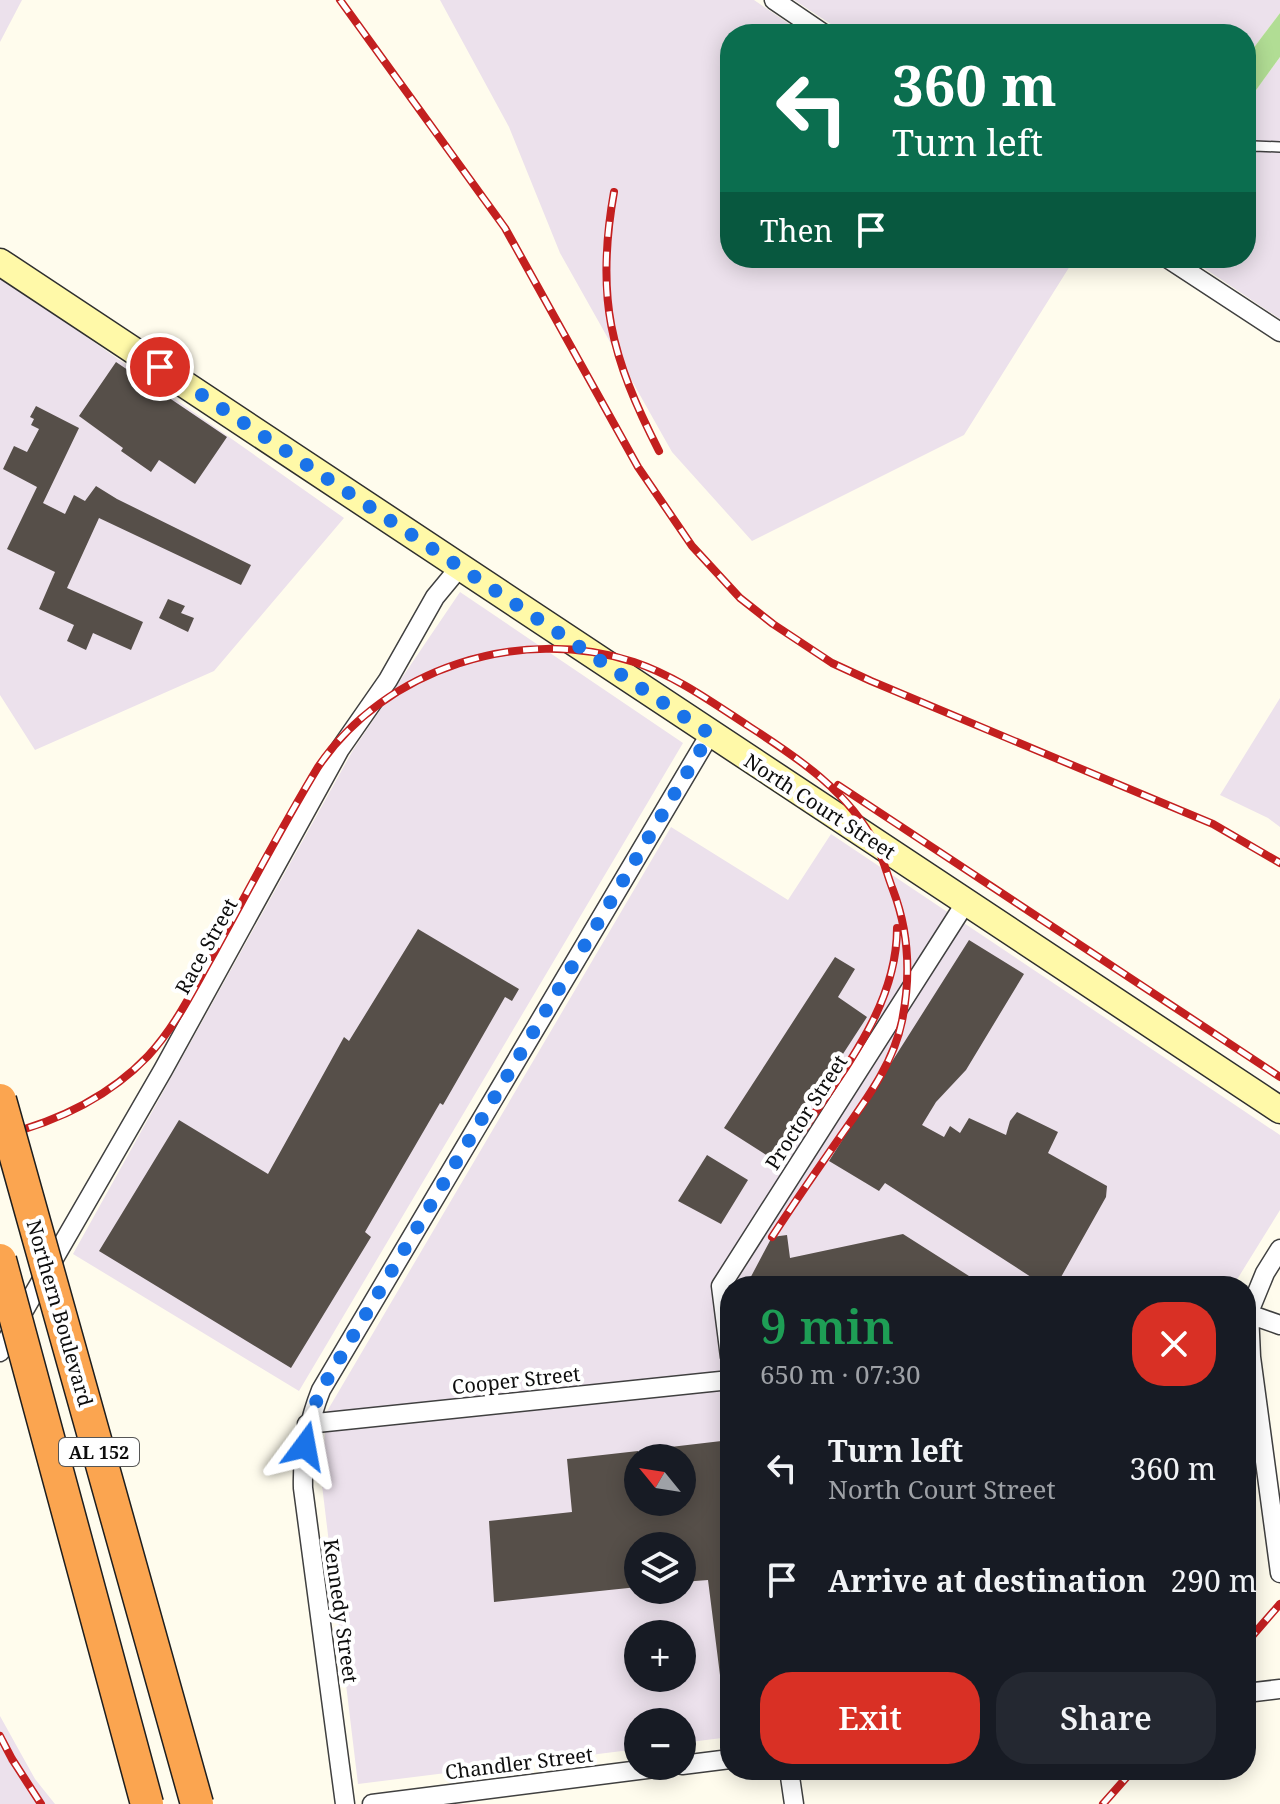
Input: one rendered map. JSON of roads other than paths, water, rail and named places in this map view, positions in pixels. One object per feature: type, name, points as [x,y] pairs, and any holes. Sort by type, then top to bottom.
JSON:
[{"type":"highway","name":"Northern Boulevard","points":[[0,1100],[197,1804]]},
{"type":"highway","name":"AL 152","points":[[0,1260],[147,1804]]},
{"type":"main road","name":"North Court Street","points":[[0,262],[1280,1110]]},
{"type":"street","points":[[774,0],[809,24]]},
{"type":"street","points":[[1194,268],[1280,332]]},
{"type":"street","name":"Race Street","points":[[0,1352],[163,1070],[340,749],[388,680],[435,597],[459,568]]},
{"type":"street","name":"Kennedy Street","points":[[345,1804],[303,1488],[307,1424],[321,1390],[710,734]]},
{"type":"street","name":"Proctor Street","points":[[727,1276],[966,902]]},
{"type":"street","points":[[1256,1294],[1280,1249]]},
{"type":"street","points":[[1256,1315],[1280,1325]]},
{"type":"street","name":"Cooper Street","points":[[307,1424],[720,1381]]},
{"type":"street","points":[[1256,1394],[1280,1573]]},
{"type":"street","points":[[1256,1692],[1280,1689]]},
{"type":"street","points":[[696,1763],[720,1760]]},
{"type":"street","name":"Chandler Street","points":[[372,1804],[624,1772]]},
{"type":"street","points":[[790,1780],[794,1804]]},
{"type":"lane","points":[[1256,146],[1280,147]]},
{"type":"railway","points":[[340,0],[505,228],[638,467],[692,546],[740,598],[832,663],[1213,824],[1280,863]]},
{"type":"railway","points":[[614,192],[606,264],[611,326],[629,386],[659,451]]},
{"type":"railway","points":[[0,1136],[41,1124],[80,1106],[116,1084],[148,1056],[184,1006],[318,767],[346,733],[380,704],[417,681],[458,664],[502,653],[546,649],[590,652],[634,662],[679,682],[768,739],[821,778],[865,826],[881,856],[898,906],[907,954],[907,987],[902,1021],[892,1053],[868,1096],[772,1237]]},
{"type":"railway","points":[[838,785],[1280,1077]]},
{"type":"railway","points":[[802,1132],[850,1061],[878,1010],[895,957],[897,928]]},
{"type":"railway","points":[[1256,1632],[1280,1604]]},
{"type":"railway","points":[[0,1736],[41,1804]]},
{"type":"railway","points":[[1103,1804],[1124,1780]]}]
